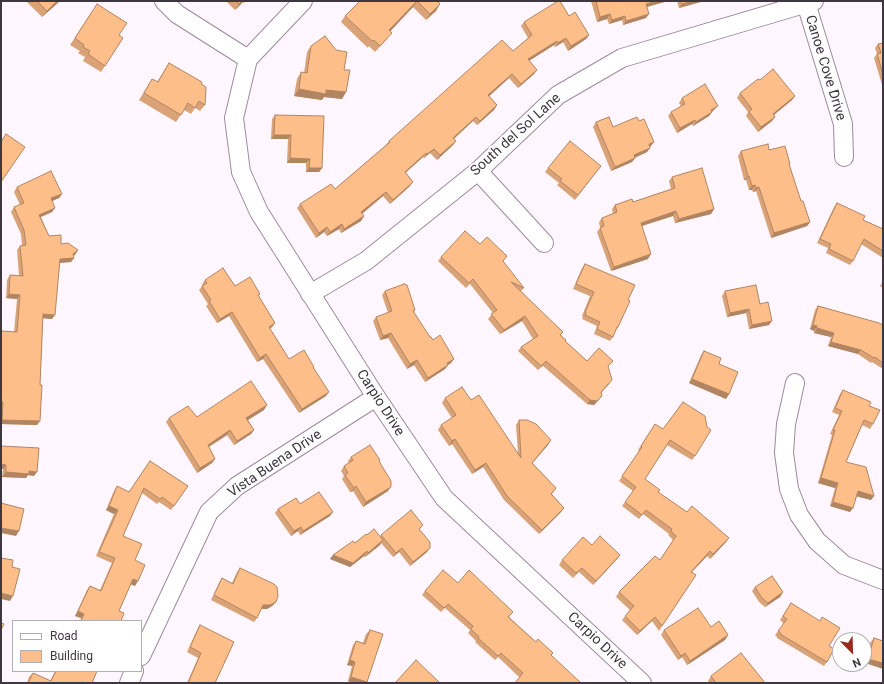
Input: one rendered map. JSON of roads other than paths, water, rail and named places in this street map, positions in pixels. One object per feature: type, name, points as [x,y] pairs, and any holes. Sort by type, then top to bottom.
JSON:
[{"type":"street","points":[[164,1],[177,14],[248,58],[303,1]]},
{"type":"street","name":"Canoe Cove Drive","points":[[810,2],[843,124],[844,158]]},
{"type":"street","name":"South del Sol Lane","points":[[310,294],[366,261],[478,171],[558,95],[622,58],[810,2]]},
{"type":"street","name":"Carpio Drive","points":[[248,58],[234,118],[242,172],[259,212],[310,294],[376,397],[444,498],[642,683]]},
{"type":"street","points":[[478,171],[544,242]]},
{"type":"street","points":[[795,383],[786,424],[784,453],[789,489],[799,515],[817,541],[844,565],[883,580]]},
{"type":"street","name":"Vista Buena Drive","points":[[142,654],[209,512],[237,486],[376,397]]},
{"type":"street","points":[[128,683],[134,672]]}]
